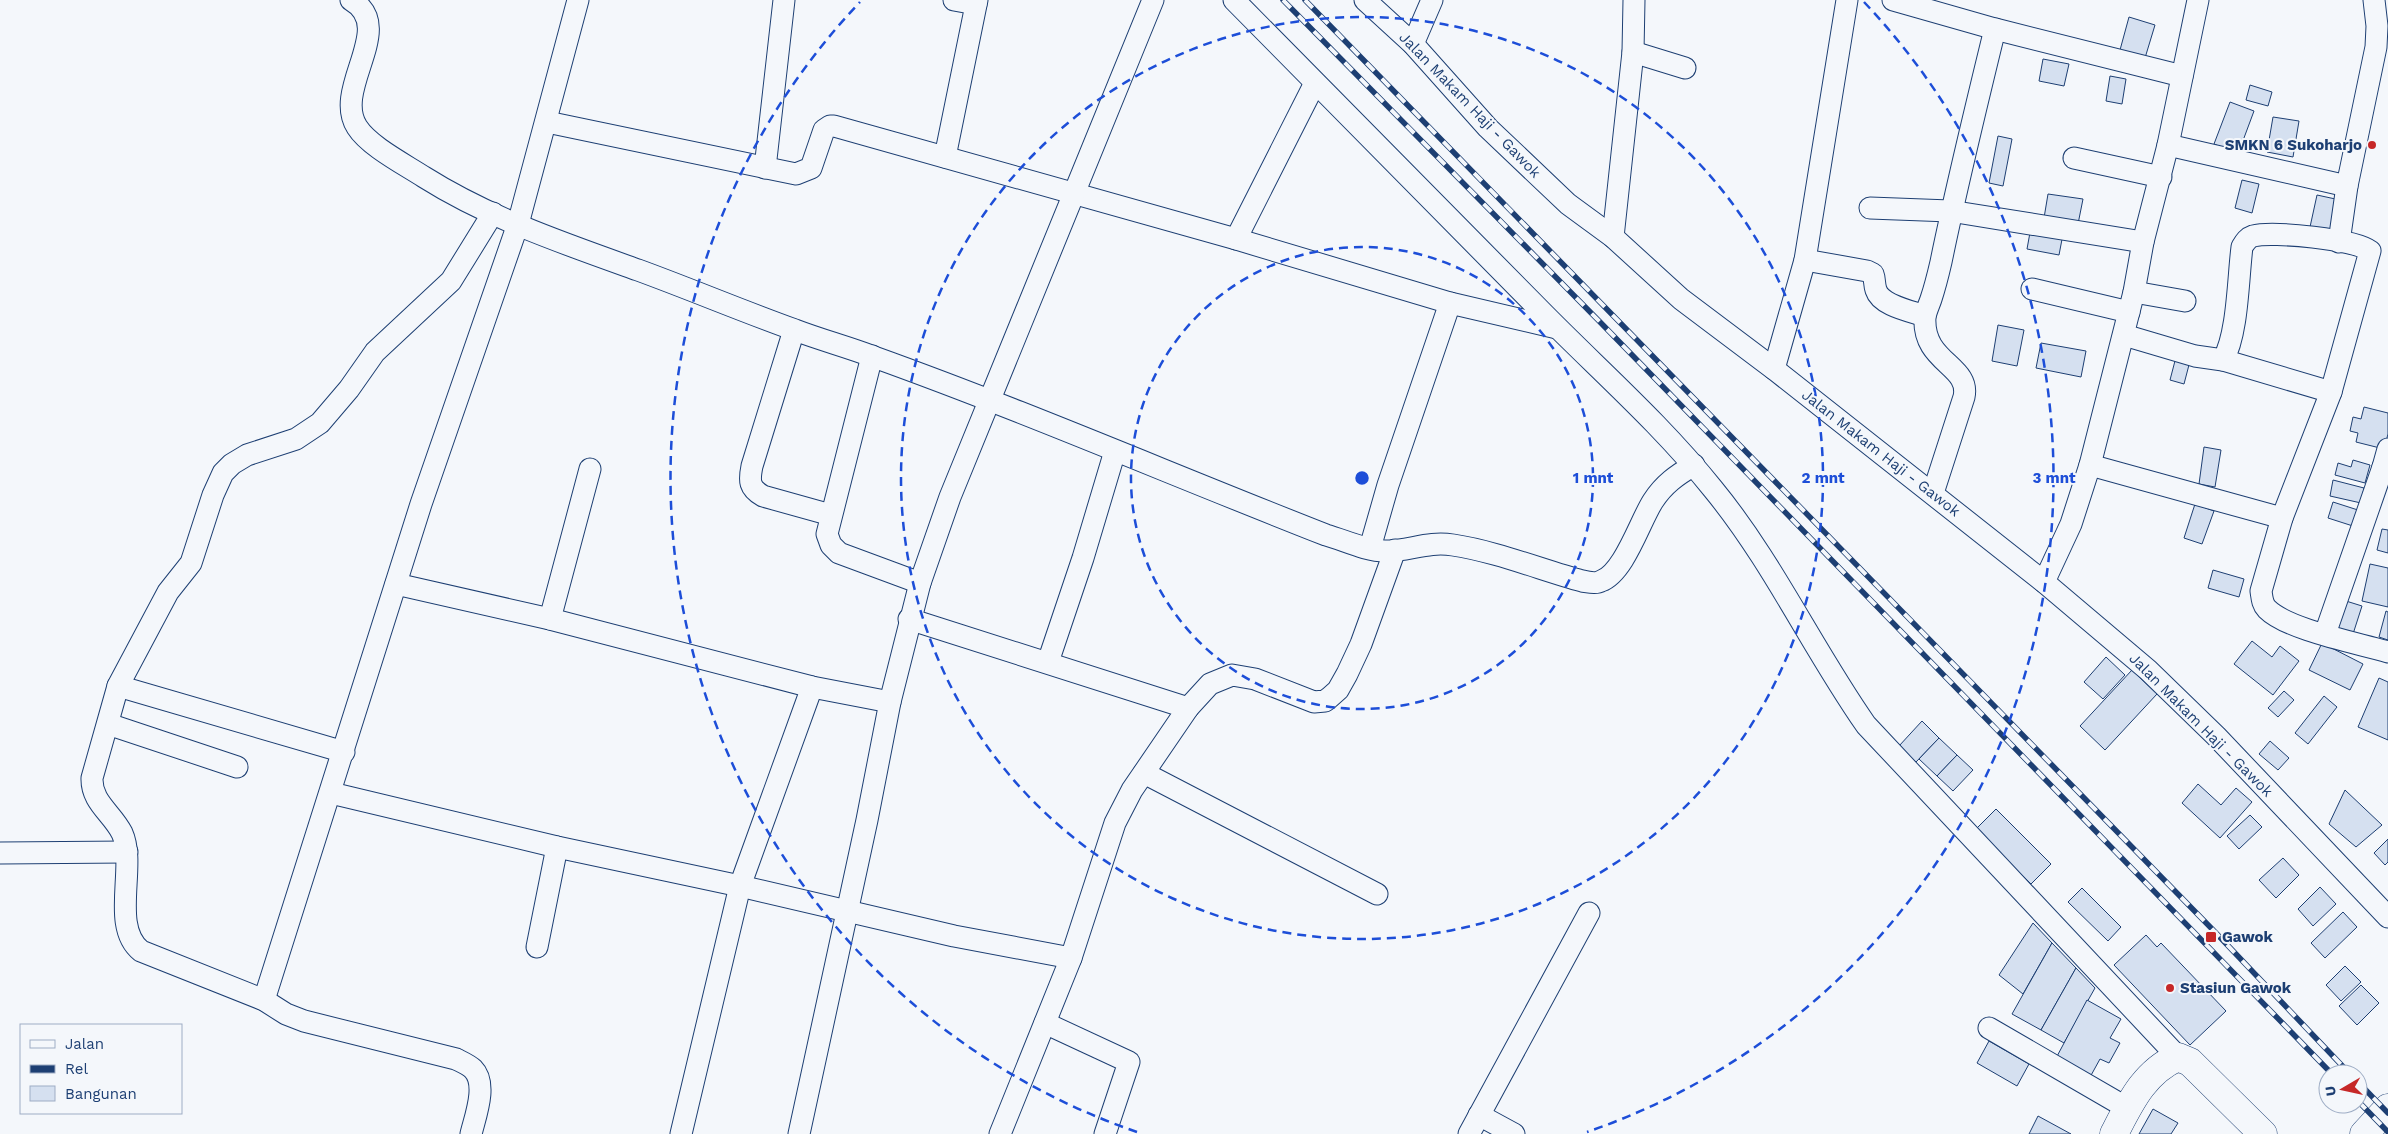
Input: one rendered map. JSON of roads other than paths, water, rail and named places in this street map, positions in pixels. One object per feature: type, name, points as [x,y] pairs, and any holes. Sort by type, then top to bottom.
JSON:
[{"type":"main road","points":[[2114,1134],[2140,1087],[2155,1070],[2178,1057],[2190,1062],[2263,1134]]},
{"type":"main road","points":[[2364,1134],[2388,1108]]},
{"type":"street","points":[[350,0],[362,8],[369,22],[362,62],[352,94],[351,105],[355,125],[367,138],[426,179],[493,213],[574,248],[794,330],[872,356],[991,400],[1326,535],[1370,548],[1395,550],[1428,543],[1453,545],[1478,550],[1582,581],[1600,582],[1608,578],[1617,568],[1654,500],[1671,479],[1694,466]]},
{"type":"street","points":[[264,1000],[424,495],[518,224],[578,0]]},
{"type":"street","points":[[765,168],[784,0],[777,0]]},
{"type":"street","points":[[945,156],[976,2],[954,0]]},
{"type":"street","points":[[799,1134],[890,702],[909,619],[920,582],[950,497],[1153,0]]},
{"type":"street","points":[[1234,0],[1558,328],[1637,404],[1694,466],[1752,539],[1836,682],[1866,725],[2178,1057]]},
{"type":"street","name":"Jalan Makam Haji - Gawok","points":[[1365,0],[1413,44],[1488,128],[1568,204],[1613,238],[1681,299],[1774,369],[2044,582],[2172,692],[2388,917]]},
{"type":"street","points":[[1413,44],[1432,0]]},
{"type":"street","points":[[1613,238],[1633,52],[1634,0]]},
{"type":"street","points":[[1774,369],[1805,260],[1847,0]]},
{"type":"street","points":[[1892,0],[1995,29],[2182,76]]},
{"type":"street","points":[[2044,582],[2071,524],[2090,464],[2132,302],[2144,242],[2168,145],[2198,0]]},
{"type":"street","points":[[2339,242],[2347,186],[2376,46],[2377,26],[2374,0]]},
{"type":"street","points":[[1933,493],[1964,397],[1965,387],[1961,375],[1933,351],[1926,336],[1925,316],[1936,283],[1950,211],[1995,29]]},
{"type":"street","points":[[1633,52],[1685,68]]},
{"type":"street","points":[[1236,239],[1315,83]]},
{"type":"street","points":[[546,122],[796,174],[811,168],[824,130],[830,126],[945,156],[1236,239],[1450,303],[1558,328]]},
{"type":"street","points":[[2168,145],[2347,186]]},
{"type":"street","points":[[2074,158],[2161,177]]},
{"type":"street","points":[[1870,208],[1950,211],[2144,242]]},
{"type":"street","points":[[471,1134],[480,1093],[477,1074],[456,1059],[304,1021],[286,1014],[264,1000],[141,951],[135,946],[128,933],[126,917],[127,852],[122,832],[93,795],[91,786],[118,686],[168,592],[191,563],[213,495],[223,473],[232,464],[247,456],[296,439],[320,423],[350,389],[375,352],[451,282],[493,213]]},
{"type":"street","points":[[2222,360],[2229,342],[2233,322],[2242,247],[2246,239],[2252,236],[2270,235],[2339,242],[2369,249],[2370,255],[2330,392],[2282,518],[2262,580],[2262,600],[2268,609],[2282,619],[2325,634],[2388,652]]},
{"type":"street","points":[[1805,260],[1867,271],[1873,274],[1876,290],[1880,297],[1887,302],[1925,316]]},
{"type":"street","points":[[2032,289],[2132,302],[2185,301]]},
{"type":"street","points":[[1370,548],[1388,485],[1450,303]]},
{"type":"street","points":[[794,330],[752,466],[750,484],[754,491],[763,496],[831,515]]},
{"type":"street","points":[[2124,335],[2196,356],[2222,360],[2330,392]]},
{"type":"street","points":[[872,356],[827,534],[834,549],[920,582]]},
{"type":"street","points":[[1048,662],[1083,558],[1115,451]]},
{"type":"street","points":[[2325,634],[2386,462]]},
{"type":"street","points":[[2090,464],[2282,518]]},
{"type":"street","points":[[550,619],[590,469]]},
{"type":"street","points":[[1000,1134],[1071,958],[1115,823],[1144,773],[1188,708],[1210,684],[1232,675],[1255,679],[1314,702],[1325,701],[1329,698],[1338,690],[1361,644],[1395,550]]},
{"type":"street","points":[[396,584],[550,619],[812,687],[890,702]]},
{"type":"street","points":[[909,619],[1188,708]]},
{"type":"street","points":[[118,686],[344,752]]},
{"type":"street","points":[[681,1134],[740,886],[812,687]]},
{"type":"street","points":[[108,724],[237,767]]},
{"type":"street","points":[[1144,773],[1377,894]]},
{"type":"street","points":[[331,793],[557,847],[740,886],[954,936],[1071,958]]},
{"type":"street","points":[[537,946],[557,847]]},
{"type":"street","points":[[0,853],[127,852]]},
{"type":"street","points":[[1469,1134],[1589,913]]},
{"type":"street","points":[[1045,1024],[1129,1062],[1105,1134]]},
{"type":"street","points":[[1989,1028],[2127,1108]]},
{"type":"street","points":[[1480,1115],[1514,1134]]},
{"type":"railway","points":[[1283,0],[1601,323],[2322,1064]]},
{"type":"railway","points":[[1305,0],[2215,932],[2340,1064]]},
{"type":"railway","points":[[2368,1092],[2388,1113]]},
{"type":"railway","points":[[2368,1111],[2388,1132]]},
{"type":"place","name":"SMKN 6 Sukoharjo","points":[[2372,145]]},
{"type":"place","name":"Gawok","points":[[2211,937]]},
{"type":"place","name":"Stasiun Gawok","points":[[2170,988]]}]
